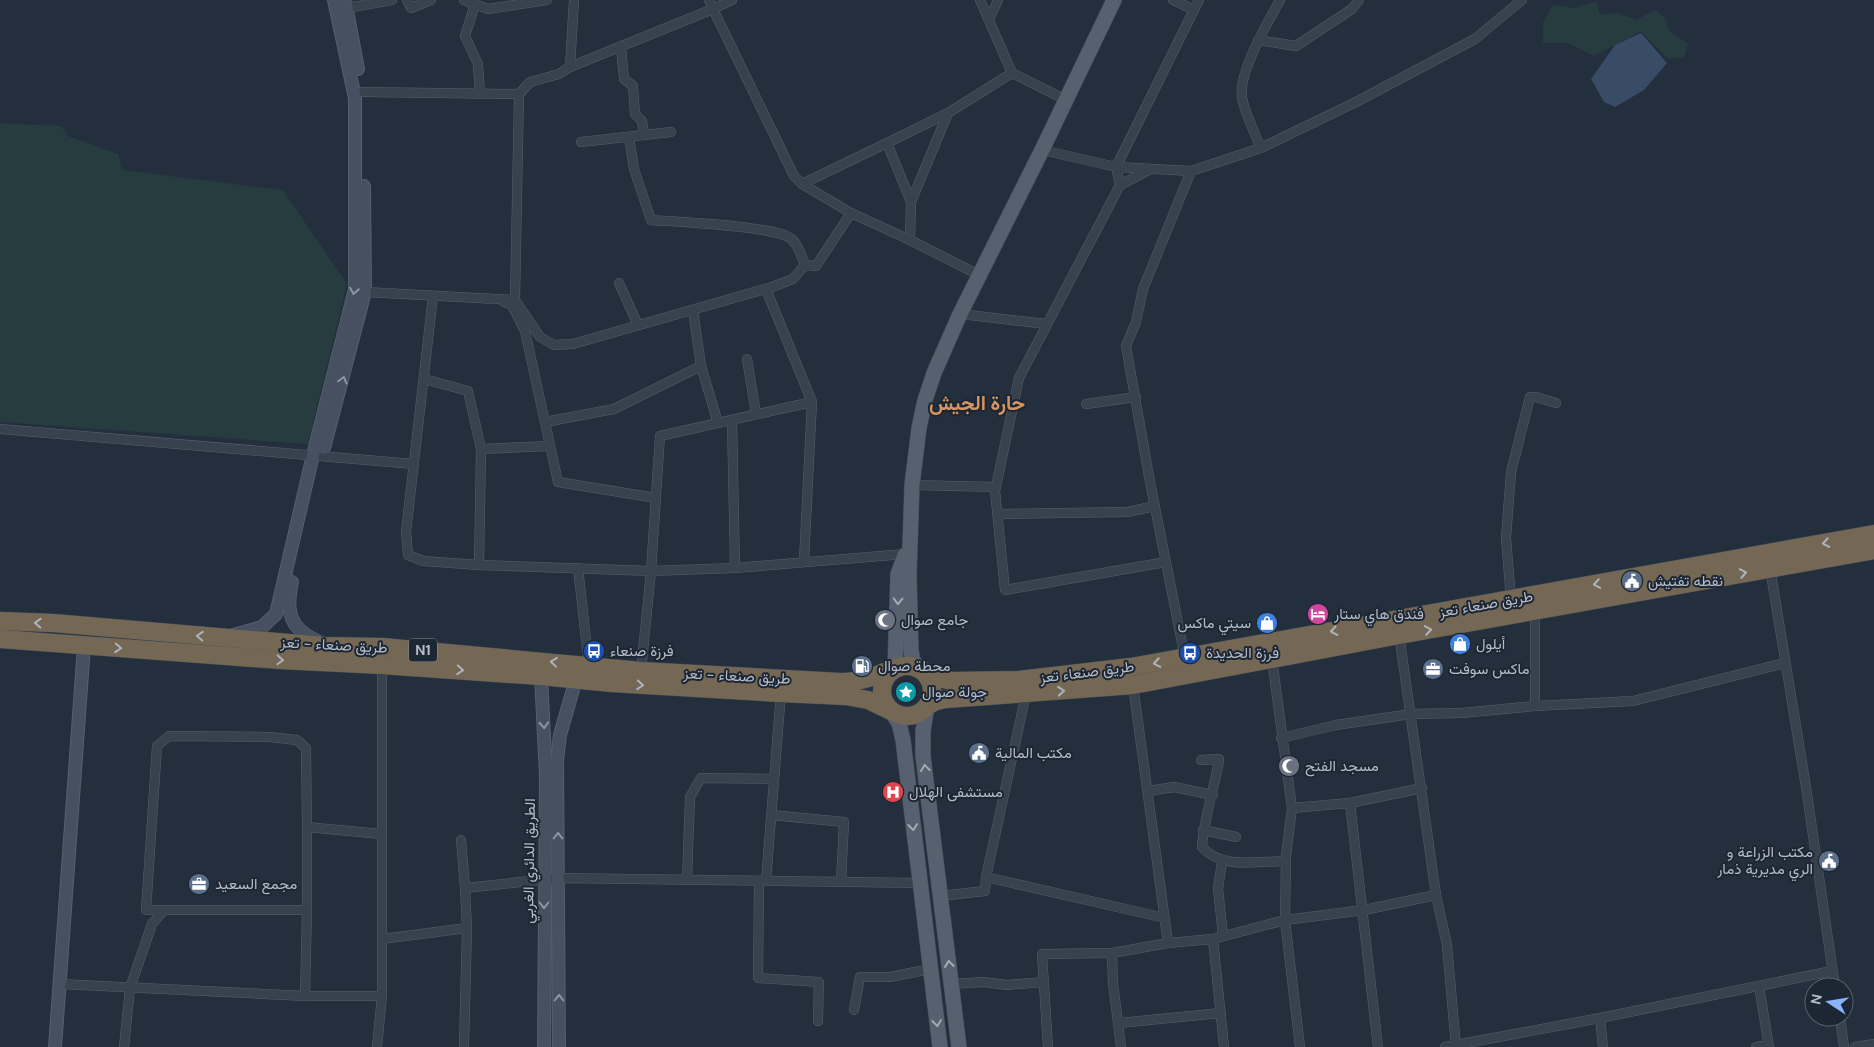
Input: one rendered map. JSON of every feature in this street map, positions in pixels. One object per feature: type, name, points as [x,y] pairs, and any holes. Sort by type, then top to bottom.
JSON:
[{"type":"highway","name":"طريق صنعاء تعز","points":[[927,706],[936,701],[946,699],[1133,685],[1272,659],[1511,600],[1874,534]]},
{"type":"highway","name":"طريق صنعاء تعز","points":[[920,669],[938,678],[953,681],[1019,680],[1131,668],[1185,658],[1397,627],[1535,611],[1874,550]]},
{"type":"highway","name":"طريق صنعاء - تعز","points":[[0,621],[324,646],[382,647],[589,666],[613,676],[781,693],[846,689]]},
{"type":"highway","name":"طريق صنعاء - تعز","points":[[0,639],[280,660],[382,665],[576,679],[613,676],[641,671],[846,689]]},
{"type":"highway","points":[[912,666],[920,669],[926,675],[931,682],[932,690],[931,699],[927,706],[914,716],[906,717],[846,689],[895,668],[912,666]]},
{"type":"highway","points":[[891,711],[885,705],[881,689],[883,680],[895,668]]},
{"type":"main road","points":[[324,646],[298,628],[290,612],[289,597],[317,456],[355,289],[355,98],[334,0]]},
{"type":"main road","points":[[920,669],[913,661],[910,651],[909,576],[912,485],[918,428],[925,400],[937,366],[960,314],[1114,0]]},
{"type":"main road","points":[[221,638],[262,627],[276,614],[317,456],[365,292],[362,92],[346,4]]},
{"type":"main road","points":[[895,668],[898,574],[911,536]]},
{"type":"main road","points":[[56,1047],[84,646]]},
{"type":"main road","name":"الطريق الدائري الغربي","points":[[541,676],[546,776],[544,1047]]},
{"type":"main road","name":"الطريق الدائري الغربي","points":[[559,1047],[557,760],[560,735],[576,679]]},
{"type":"main road","points":[[927,706],[923,731],[923,756],[959,1047]]},
{"type":"main road","points":[[891,711],[899,723],[903,740],[940,1047]]},
{"type":"street","points":[[346,4],[392,0]]},
{"type":"street","points":[[407,0],[411,8],[431,0]]},
{"type":"street","points":[[464,0],[488,8],[546,0]]},
{"type":"street","points":[[570,67],[574,0]]},
{"type":"street","points":[[709,0],[794,176],[802,184],[851,212],[979,275]]},
{"type":"street","points":[[732,0],[570,67],[559,74],[530,82],[519,94],[515,300],[540,337],[554,345],[573,344],[766,289],[793,279],[804,265]]},
{"type":"street","points":[[980,0],[1012,73],[1066,100]]},
{"type":"street","points":[[989,19],[998,0]]},
{"type":"street","points":[[1173,0],[1194,10]]},
{"type":"street","points":[[1120,185],[1116,167],[1199,0]]},
{"type":"street","points":[[1261,148],[1241,96],[1244,76],[1258,40],[1280,0]]},
{"type":"street","points":[[1258,40],[1296,46],[1352,9],[1359,0]]},
{"type":"street","points":[[1042,150],[1116,167],[1191,171],[1261,148],[1356,102],[1476,39],[1522,0]]},
{"type":"street","points":[[474,4],[465,36],[478,64],[480,94]]},
{"type":"street","points":[[621,47],[624,79],[633,86],[635,114],[642,121],[644,135]]},
{"type":"street","points":[[802,184],[948,112],[1012,73]]},
{"type":"street","points":[[362,92],[519,94]]},
{"type":"street","points":[[910,240],[911,202],[948,112]]},
{"type":"street","points":[[581,142],[671,132]]},
{"type":"street","points":[[629,137],[634,169],[651,220],[761,230],[781,234],[790,237],[797,245],[804,265]]},
{"type":"street","points":[[887,143],[911,202]]},
{"type":"street","points":[[1149,170],[1120,185],[1019,378],[996,487],[1005,590],[1166,562]]},
{"type":"street","points":[[1185,658],[1126,346],[1136,322],[1143,289],[1191,171]]},
{"type":"street","points":[[804,265],[816,266],[851,212]]},
{"type":"street","points":[[619,283],[638,325]]},
{"type":"street","points":[[766,289],[812,402],[804,562]]},
{"type":"street","points":[[365,292],[515,300]]},
{"type":"street","points":[[433,296],[406,532],[408,555],[423,561],[480,565],[651,570],[734,568],[905,554]]},
{"type":"street","points":[[499,299],[512,305],[526,331],[558,482],[656,498]]},
{"type":"street","points":[[693,310],[701,366],[718,423]]},
{"type":"street","points":[[960,314],[1047,324]]},
{"type":"street","points":[[746,359],[756,414]]},
{"type":"street","points":[[545,422],[614,409],[701,366]]},
{"type":"street","points":[[424,379],[468,391],[481,449],[480,565]]},
{"type":"street","points":[[1086,404],[1136,397]]},
{"type":"street","points":[[1511,600],[1506,538],[1510,472],[1530,397],[1556,403]]},
{"type":"street","points":[[641,671],[651,570],[660,436],[812,402]]},
{"type":"street","points":[[732,420],[734,568]]},
{"type":"street","points":[[0,429],[414,464]]},
{"type":"street","points":[[481,449],[550,446]]},
{"type":"street","points":[[912,485],[996,487]]},
{"type":"street","points":[[998,514],[1127,512],[1155,506]]},
{"type":"street","points":[[578,568],[589,666]]},
{"type":"street","points":[[1770,568],[1806,787],[1833,977]]},
{"type":"street","points":[[1535,611],[1535,706]]},
{"type":"street","points":[[1397,627],[1412,714],[1436,895],[1447,945],[1456,1046]]},
{"type":"street","points":[[1272,659],[1281,738],[1292,808],[1286,861],[1285,920],[1300,1047]]},
{"type":"street","points":[[1281,738],[1336,725],[1412,714],[1462,713],[1535,706],[1633,701],[1785,663]]},
{"type":"street","points":[[377,1047],[382,996],[382,665]]},
{"type":"street","points":[[1133,685],[1168,944]]},
{"type":"street","points":[[781,693],[771,815],[763,881],[758,978],[819,982],[818,1021]]},
{"type":"street","points":[[940,896],[985,891],[986,877],[1026,694]]},
{"type":"street","points":[[305,996],[307,910],[306,748],[297,740],[269,737],[169,736],[157,746],[146,910],[307,910]]},
{"type":"street","points":[[1201,760],[1219,758],[1213,795],[1203,830],[1202,847],[1209,856],[1222,861],[1247,863],[1286,861]]},
{"type":"street","points":[[687,880],[690,797],[701,778],[774,779]]},
{"type":"street","points":[[1148,791],[1174,787],[1213,795]]},
{"type":"street","points":[[1292,808],[1350,803],[1422,788]]},
{"type":"street","points":[[1350,803],[1364,910],[1378,1047]]},
{"type":"street","points":[[771,815],[844,822],[841,882]]},
{"type":"street","points":[[307,827],[381,834]]},
{"type":"street","points":[[1203,830],[1236,837]]},
{"type":"street","points":[[461,840],[467,928],[464,1047]]},
{"type":"street","points":[[1222,861],[1218,889],[1223,936]]},
{"type":"street","points":[[986,877],[1165,918]]},
{"type":"street","points":[[465,888],[544,878],[920,883]]},
{"type":"street","points":[[1048,1047],[1042,954],[1112,953],[1213,939],[1285,920],[1364,910],[1436,895]]},
{"type":"street","points":[[124,1047],[130,988],[152,924],[164,910]]},
{"type":"street","points":[[382,939],[467,928]]},
{"type":"street","points":[[1213,939],[1224,1047]]},
{"type":"street","points":[[1112,953],[1113,983],[1121,1047]]},
{"type":"street","points":[[854,1010],[860,977],[890,977],[930,969]]},
{"type":"street","points":[[1445,1047],[1832,971]]},
{"type":"street","points":[[952,984],[983,982],[1007,985],[1044,982]]},
{"type":"street","points":[[60,984],[305,996],[382,996]]},
{"type":"street","points":[[1756,1047],[1769,1046],[1759,986]]},
{"type":"street","points":[[1119,1023],[1221,1013]]},
{"type":"street","points":[[1600,1018],[1603,1047]]},
{"type":"street","points":[[1841,1027],[1844,1047]]},
{"type":"street","points":[[1855,1047],[1874,1044]]},
{"type":"green space","points":[[1596,1],[1600,15],[1618,13],[1636,20],[1655,10],[1666,19],[1668,30],[1688,44],[1684,57],[1668,59],[1641,31],[1594,56],[1568,43],[1543,43],[1543,22],[1553,5],[1573,8]]},
{"type":"green space","points":[[0,123],[61,126],[68,136],[118,154],[122,170],[283,190],[347,284],[308,444],[0,422]]},
{"type":"water","points":[[1641,33],[1667,63],[1644,90],[1615,107],[1604,102],[1591,79],[1615,45]]},
{"type":"place","name":"نقطه تفتيش","points":[[1632,581]]},
{"type":"place","name":"فندق هاي ستار","points":[[1318,614]]},
{"type":"place","name":"جامع صوال","points":[[885,620]]},
{"type":"place","name":"سيتي ماكس","points":[[1267,623]]},
{"type":"place","name":"أيلول","points":[[1460,644]]},
{"type":"place","name":"فرزة صنعاء","points":[[594,651]]},
{"type":"place","name":"فرزة الحديدة","points":[[1190,653]]},
{"type":"place","name":"محطة صوال","points":[[862,666]]},
{"type":"place","name":"ماكس سوفت","points":[[1433,669]]},
{"type":"place","name":"جولة صوال","points":[[906,692]]},
{"type":"place","name":"مكتب المالية","points":[[979,753]]},
{"type":"place","name":"مسجد الفتح","points":[[1289,766]]},
{"type":"place","name":"مستشفى الهلال","points":[[893,792]]},
{"type":"place","name":"مكتب الزراعة و الري مديرية ذمار","points":[[1829,861]]},
{"type":"place","name":"مجمع السعيد","points":[[199,884]]},
{"type":"district","name":"حارة الجيش","points":[[977,403]]}]
